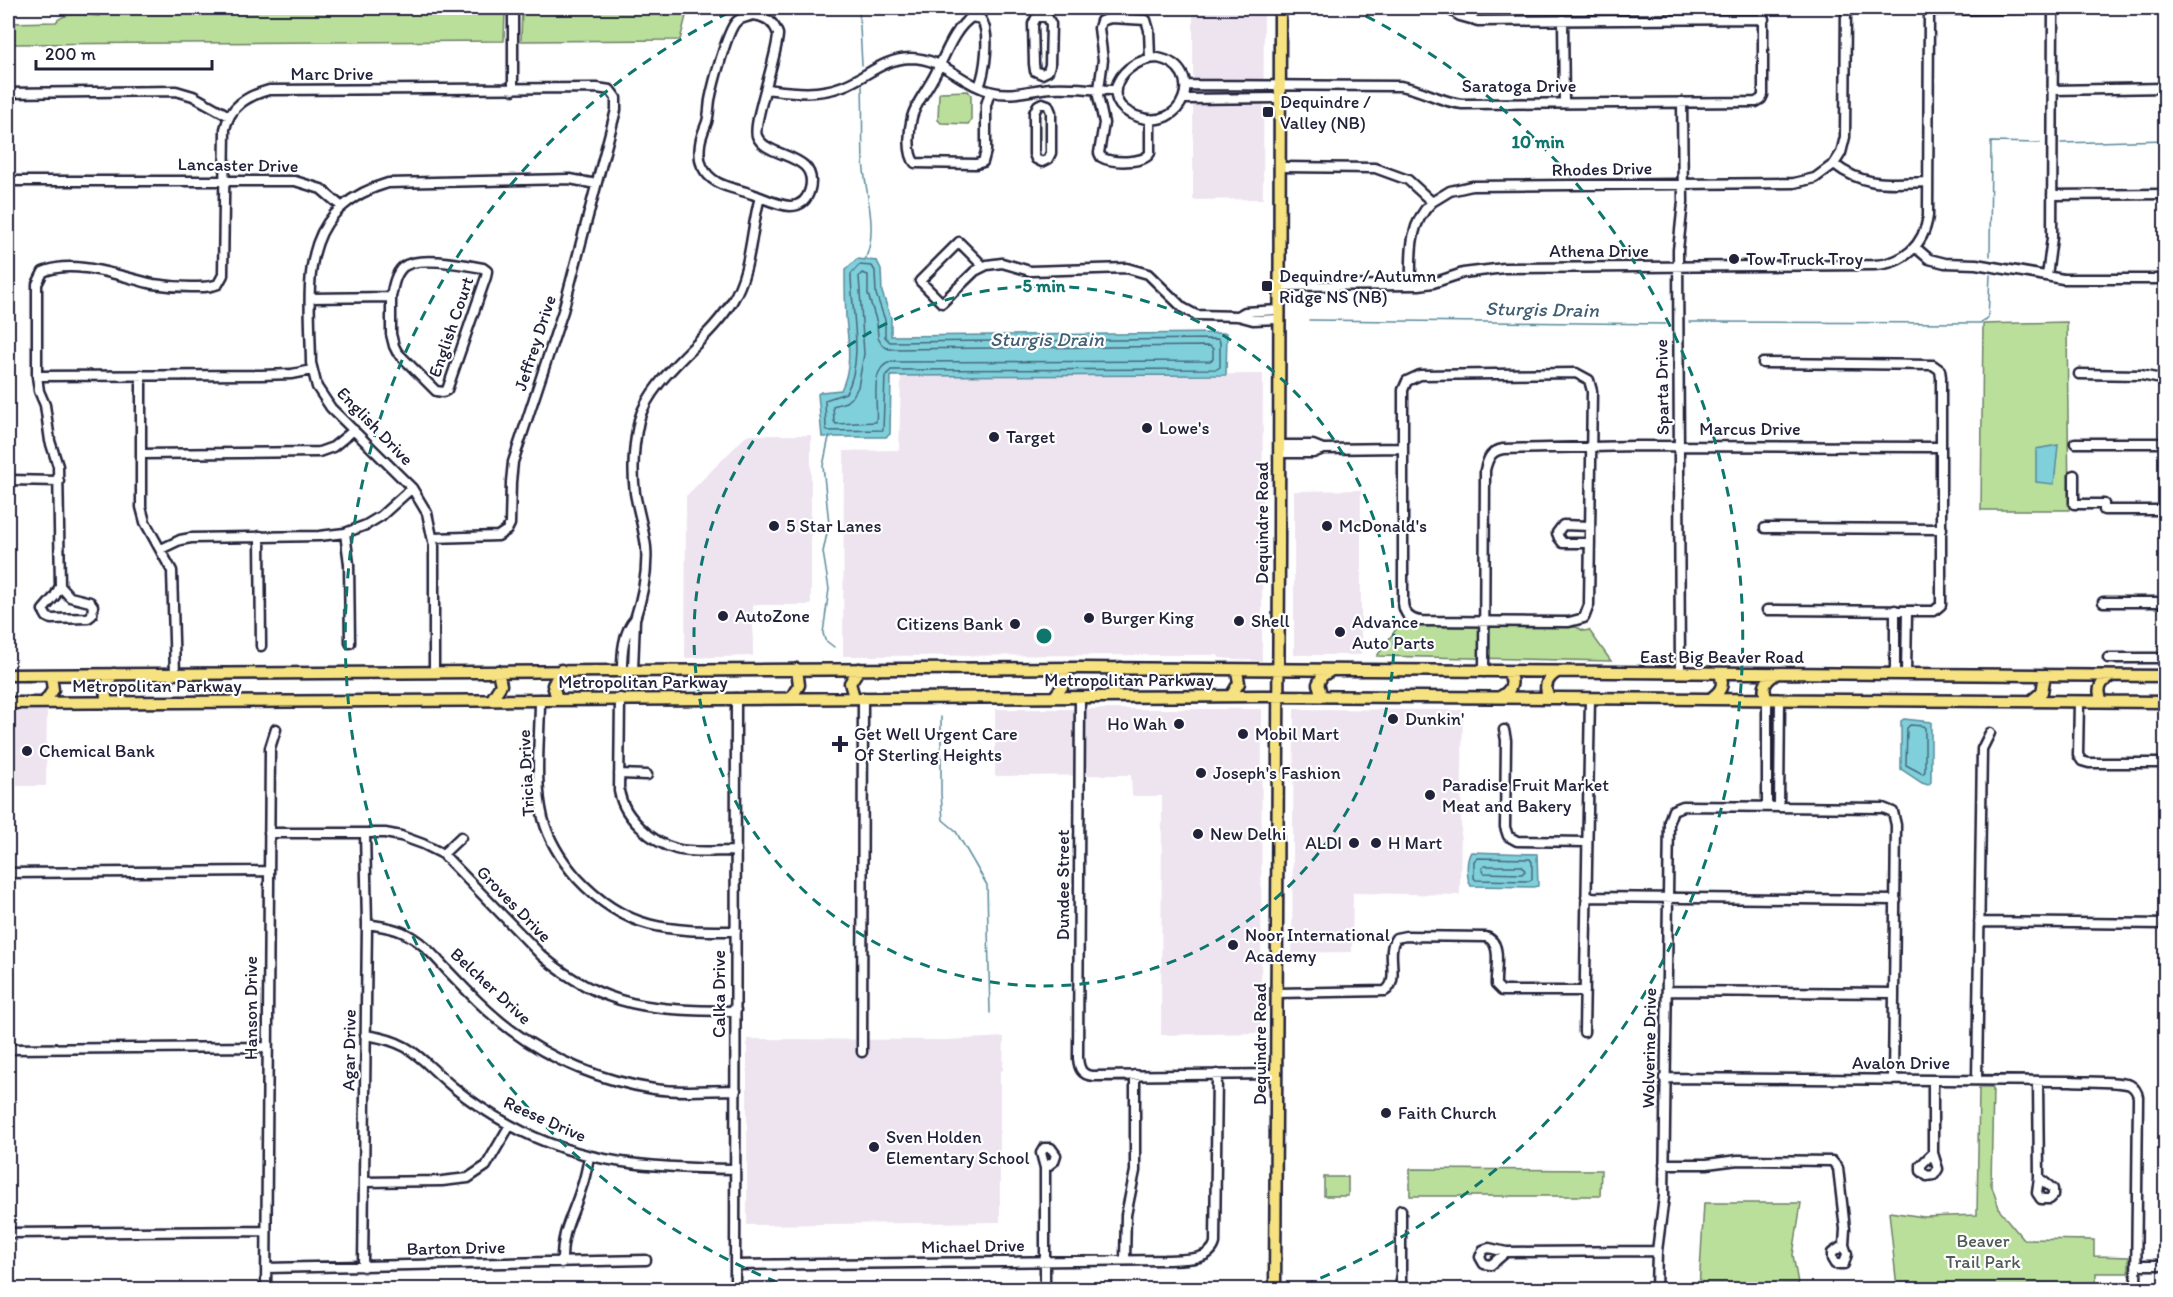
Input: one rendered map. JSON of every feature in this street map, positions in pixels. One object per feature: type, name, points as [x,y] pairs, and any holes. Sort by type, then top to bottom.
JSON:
[{"type":"main road","name":"Dequindre Road","points":[[1275,1290],[1280,8]]},
{"type":"main road","points":[[1054,697],[1062,687],[1066,668]]},
{"type":"main road","points":[[1114,696],[1112,681],[1121,668]]},
{"type":"main road","name":"Metropolitan Parkway","points":[[8,675],[797,669],[1278,670]]},
{"type":"main road","points":[[791,698],[799,685],[797,669]]},
{"type":"main road","points":[[858,697],[850,683],[859,669]]},
{"type":"main road","points":[[557,699],[553,685],[561,670]]},
{"type":"main road","name":"East Big Beaver Road","points":[[1278,670],[2166,676]]},
{"type":"main road","points":[[492,699],[501,685],[498,671]]},
{"type":"main road","points":[[1231,696],[1239,683],[1237,671]]},
{"type":"main road","points":[[1322,696],[1318,684],[1322,676],[1330,671]]},
{"type":"main road","points":[[1500,697],[1506,694],[1511,686],[1512,679],[1508,672]]},
{"type":"main road","points":[[1549,697],[1545,688],[1546,684],[1557,672]]},
{"type":"main road","points":[[108,703],[105,689],[114,674]]},
{"type":"main road","points":[[1710,699],[1721,690],[1720,674]]},
{"type":"main road","points":[[1767,699],[1764,691],[1765,683],[1776,674]]},
{"type":"main road","points":[[44,703],[53,690],[51,675]]},
{"type":"main road","points":[[2031,701],[2042,692],[2045,675]]},
{"type":"main road","points":[[2102,701],[2099,688],[2103,681],[2112,676]]},
{"type":"main road","name":"Metropolitan Parkway","points":[[8,703],[1278,696]]},
{"type":"main road","points":[[1278,696],[2166,702]]},
{"type":"street","points":[[513,8],[513,90]]},
{"type":"street","points":[[1447,8],[1460,16],[1478,21],[1764,19],[1764,8]]},
{"type":"street","points":[[1846,8],[1845,137],[1841,153],[1834,164],[1848,175],[1865,181],[1928,182]]},
{"type":"street","points":[[2069,8],[1929,8],[1927,222],[1916,247],[1929,259],[1945,263],[1976,264],[2070,280],[2166,279]]},
{"type":"street","points":[[2047,276],[2052,246],[2053,8]]},
{"type":"street","points":[[753,15],[766,18],[778,34],[766,89],[756,124],[756,135],[763,143],[804,165],[810,179],[810,186],[803,200],[793,206],[781,206],[760,197],[724,187],[706,172],[699,152],[711,94],[730,32],[737,21],[753,15]]},
{"type":"street","points":[[1041,16],[1048,18],[1051,24],[1050,65],[1048,71],[1042,74],[1035,71],[1033,24],[1036,18],[1041,16]]},
{"type":"street","points":[[979,87],[985,57],[985,26],[981,19],[975,17],[967,20],[949,46],[933,79],[919,99],[911,119],[910,153],[915,163],[976,164],[982,162],[986,151],[986,105],[990,92]]},
{"type":"street","points":[[1150,58],[1149,30],[1146,20],[1103,19],[1099,25],[1103,54],[1098,90],[1104,123],[1099,153],[1104,159],[1141,161],[1148,157],[1150,119]]},
{"type":"street","name":"Saratoga Drive","points":[[1280,92],[1400,86],[1462,104],[1756,102],[1761,99],[1763,90],[1764,19]]},
{"type":"street","points":[[1563,20],[1564,103]]},
{"type":"street","points":[[766,89],[812,93],[835,89],[852,82],[878,66],[899,59],[920,58],[940,64],[990,92],[1013,94],[1042,89],[1116,90]]},
{"type":"street","points":[[1150,58],[1165,60],[1177,66],[1184,78],[1185,92],[1172,114],[1159,119],[1139,117],[1127,111],[1119,102],[1116,90],[1119,78],[1126,69],[1150,58]]},
{"type":"street","points":[[1042,74],[1042,104]]},
{"type":"street","name":"Marc Drive","points":[[229,116],[247,98],[269,90],[597,88],[614,93]]},
{"type":"street","points":[[2052,90],[2166,88]]},
{"type":"street","points":[[8,93],[176,91],[193,96],[229,116],[224,139],[224,275],[219,284],[210,287],[166,286],[91,269],[76,268],[54,268],[43,272],[37,284],[37,376],[39,391],[45,405],[48,430],[57,460],[59,481],[60,586],[43,610],[46,617],[88,618],[92,615],[93,606],[90,602],[70,597],[60,586]]},
{"type":"street","points":[[1185,92],[1280,92]]},
{"type":"street","points":[[1185,92],[1280,92]]},
{"type":"street","name":"Jeffrey Drive","points":[[433,538],[498,536],[507,530],[510,524],[513,462],[563,311],[616,110],[614,93]]},
{"type":"street","name":"Sparta Drive","points":[[1680,673],[1678,267],[1683,184],[1682,102]]},
{"type":"street","points":[[1042,104],[1048,105],[1051,112],[1051,153],[1048,159],[1042,162],[1036,159],[1034,154],[1034,112],[1038,105],[1042,104]]},
{"type":"street","name":"Rhodes Drive","points":[[1432,202],[1450,191],[1472,186],[1800,183],[1822,175],[1834,164]]},
{"type":"street","points":[[1280,167],[1381,169],[1408,180],[1432,202],[1420,215],[1414,228],[1411,247],[1411,285]]},
{"type":"street","points":[[342,207],[364,192],[398,181],[570,179],[596,184]]},
{"type":"street","name":"Lancaster Drive","points":[[8,181],[304,182],[321,189],[342,207]]},
{"type":"street","points":[[2052,195],[2166,194]]},
{"type":"street","points":[[622,670],[623,648],[629,638],[642,596],[646,561],[646,545],[634,475],[640,417],[659,384],[720,321],[737,293],[748,267],[760,197]]},
{"type":"street","name":"English Drive","points":[[342,207],[327,224],[318,241],[311,268],[312,370],[317,387],[323,396],[412,488],[424,507],[433,538],[434,672]]},
{"type":"street","points":[[983,266],[959,242],[920,280],[942,303],[983,266],[1002,264],[1030,271],[1131,268],[1148,274],[1191,313],[1202,316],[1238,316],[1245,312],[1279,315]]},
{"type":"street","name":"Athena Drive","points":[[1279,286],[1411,285],[1433,283],[1472,272],[1504,268],[1879,265],[1903,258],[1916,247]]},
{"type":"street","name":"English Court","points":[[453,263],[483,268],[487,271],[447,390],[436,391],[397,352],[391,334],[391,297],[395,278],[408,264],[453,263]]},
{"type":"street","points":[[310,298],[391,297]]},
{"type":"street","points":[[1763,363],[1933,365],[1939,368],[1941,377],[1942,603],[1939,609],[1934,611],[1767,610]]},
{"type":"street","points":[[37,376],[292,374],[312,370]]},
{"type":"street","points":[[1569,373],[1586,377],[1592,385],[1592,448],[1589,605],[1584,618],[1569,622],[1421,621],[1407,615],[1403,603],[1403,390],[1407,381],[1420,375],[1569,373]]},
{"type":"street","points":[[2079,374],[2141,375],[2166,380]]},
{"type":"street","points":[[141,375],[142,512],[168,561],[174,581],[175,674]]},
{"type":"street","points":[[141,454],[319,452],[333,447],[354,430]]},
{"type":"street","points":[[2075,443],[2166,443]]},
{"type":"street","points":[[1279,449],[1313,445],[1323,449],[1403,448]]},
{"type":"street","name":"Marcus Drive","points":[[1485,622],[1485,470],[1490,456],[1503,448],[1941,447]]},
{"type":"street","points":[[2074,475],[2074,504],[2104,504],[2104,510],[2166,510]]},
{"type":"street","points":[[8,480],[59,481]]},
{"type":"street","points":[[161,549],[180,540],[191,538],[319,536],[345,533],[381,516],[412,488]]},
{"type":"street","points":[[1590,526],[1563,525],[1557,533],[1563,543],[1590,543]]},
{"type":"street","points":[[1765,528],[1942,529]]},
{"type":"street","points":[[345,533],[349,564],[350,643]]},
{"type":"street","points":[[260,537],[261,646]]},
{"type":"street","points":[[2103,602],[2166,602]]},
{"type":"street","points":[[1895,610],[1895,674]]},
{"type":"street","points":[[1906,674],[1907,611]]},
{"type":"street","points":[[1484,672],[1485,622]]},
{"type":"street","points":[[629,638],[633,670]]},
{"type":"street","points":[[2108,658],[2166,658]]},
{"type":"street","points":[[858,697],[862,1052]]},
{"type":"street","name":"Dundee Street","points":[[1080,697],[1078,1058],[1082,1072],[1093,1076],[1135,1075]]},
{"type":"street","points":[[620,698],[619,791],[630,818],[658,843],[682,851],[736,851]]},
{"type":"street","name":"Calka Drive","points":[[735,1290],[736,698]]},
{"type":"street","points":[[1584,1032],[1590,698]]},
{"type":"street","name":"Tricia Drive","points":[[540,699],[539,782],[543,818],[554,846],[572,871],[602,901],[637,921],[667,929],[736,931]]},
{"type":"street","points":[[1767,699],[1767,806],[1890,809],[1895,816],[1893,1080]]},
{"type":"street","points":[[1779,806],[1780,699]]},
{"type":"street","points":[[2079,701],[2078,755],[2082,761],[2089,763],[2166,763]]},
{"type":"street","name":"Hanson Drive","points":[[266,1290],[270,748],[276,729]]},
{"type":"street","points":[[1504,730],[1506,740],[1505,827],[1508,836],[1522,841],[1587,842]]},
{"type":"street","points":[[1977,1080],[1982,749],[1989,734]]},
{"type":"street","points":[[1768,745],[1780,745]]},
{"type":"street","points":[[619,774],[647,775]]},
{"type":"street","name":"Wolverine Drive","points":[[1656,1290],[1657,1251],[1663,1209],[1669,821],[1671,812],[1683,806],[1767,806]]},
{"type":"street","name":"Groves Drive","points":[[269,833],[365,833],[401,836],[423,844],[443,854],[542,956],[588,987],[624,1002],[655,1009],[736,1011]]},
{"type":"street","name":"Agar Drive","points":[[363,1267],[367,924],[365,833]]},
{"type":"street","points":[[443,854],[461,837]]},
{"type":"street","points":[[8,873],[269,871]]},
{"type":"street","points":[[1586,897],[1896,900]]},
{"type":"street","points":[[1979,922],[2166,924]]},
{"type":"street","name":"Belcher Drive","points":[[367,924],[392,928],[410,935],[508,1028],[525,1041],[568,1064],[614,1080],[654,1089],[736,1090]]},
{"type":"street","points":[[1276,993],[1385,991],[1392,981],[1393,944],[1396,938],[1406,936],[1491,939],[1496,946],[1496,985],[1502,991],[1585,991]]},
{"type":"street","points":[[1667,991],[1894,993]]},
{"type":"street","name":"Reese Drive","points":[[365,1035],[387,1038],[408,1047],[453,1087],[510,1125],[547,1142],[589,1157],[612,1162],[672,1168],[735,1169]]},
{"type":"street","points":[[8,1049],[267,1047]]},
{"type":"street","name":"Michael Drive","points":[[735,1265],[1181,1259],[1210,1253],[1215,1243],[1217,1074]]},
{"type":"street","points":[[1125,1260],[1126,1215],[1136,1171],[1135,1075],[1276,1074]]},
{"type":"street","name":"Avalon Drive","points":[[1664,1078],[2038,1081],[2121,1084],[2135,1089],[2138,1097],[2137,1265]]},
{"type":"street","points":[[1933,1080],[1933,1153]]},
{"type":"street","points":[[2038,1081],[2039,1178]]},
{"type":"street","points":[[364,1182],[442,1181],[468,1178],[486,1166],[510,1125]]},
{"type":"street","points":[[562,1263],[566,1226],[581,1189],[589,1157]]},
{"type":"street","points":[[1664,1164],[1707,1164],[1738,1160],[1832,1161],[1838,1168],[1845,1229],[1844,1245]]},
{"type":"street","points":[[1045,1168],[1045,1290]]},
{"type":"street","points":[[1401,1210],[1401,1290]]},
{"type":"street","points":[[8,1233],[266,1231]]},
{"type":"street","points":[[1506,1252],[1657,1251]]},
{"type":"street","name":"Barton Drive","points":[[266,1268],[646,1260]]},
{"type":"street","points":[[2136,1290],[2137,1265],[2166,1265]]},
{"type":"shaded area","points":[[1193,8],[1264,8],[1263,199],[1193,200]]},
{"type":"shaded area","points":[[1263,374],[1262,661],[1220,658],[1217,655],[843,656],[844,451],[899,450],[901,376]]},
{"type":"shaded area","points":[[747,435],[811,435],[811,605],[753,605],[753,656],[685,658],[686,496]]},
{"type":"shaded area","points":[[1361,490],[1361,655],[1294,655],[1294,491]]},
{"type":"shaded area","points":[[47,709],[46,786],[8,786],[8,710]]},
{"type":"shaded area","points":[[995,709],[1262,709],[1261,1033],[1161,1035],[1162,796],[1132,796],[1131,775],[995,776]]},
{"type":"shaded area","points":[[1294,709],[1463,710],[1460,895],[1353,893],[1352,952],[1292,953]]},
{"type":"shaded area","name":"Sven Holden Elementary School","points":[[1004,1037],[1003,1070],[1000,1072],[1000,1222],[747,1225],[747,1039],[946,1040]]},
{"type":"green space","points":[[107,8],[505,8],[504,41],[8,44],[8,23],[56,22],[64,16],[76,14],[99,16]]},
{"type":"green space","points":[[522,8],[688,8],[680,40],[521,41]]},
{"type":"green space","points":[[968,91],[971,95],[971,121],[968,124],[941,123],[938,120],[939,94]]},
{"type":"green space","points":[[2067,322],[2069,510],[1981,510],[1983,324]]},
{"type":"green space","points":[[1399,625],[1405,628],[1417,625],[1576,627],[1584,631],[1589,630],[1611,661],[1377,656]]},
{"type":"green space","name":"Beaver Trail Park","points":[[1979,1088],[1993,1088],[1991,1184],[2000,1211],[2023,1239],[2094,1240],[2094,1256],[2129,1257],[2129,1273],[2096,1273],[2096,1289],[1893,1289],[1897,1288],[1889,1212],[1924,1217],[1977,1215]]},
{"type":"green space","points":[[1410,1169],[1601,1170],[1600,1196],[1410,1196]]},
{"type":"green space","points":[[1324,1177],[1348,1177],[1348,1196],[1324,1196]]},
{"type":"green space","points":[[1704,1203],[1801,1203],[1793,1255],[1799,1289],[1699,1289]]},
{"type":"water","points":[[857,259],[877,261],[881,269],[882,292],[891,318],[891,336],[1227,333],[1226,375],[891,376],[890,434],[886,437],[822,437],[818,394],[841,390],[845,381],[849,354],[845,270]]},
{"type":"water","points":[[2058,445],[2054,484],[2036,482],[2036,449]]},
{"type":"water","points":[[1904,719],[1931,722],[1931,782],[1928,785],[1901,769],[1901,721]]},
{"type":"water","points":[[1471,852],[1537,854],[1538,886],[1471,886],[1467,869]]},
{"type":"water","points":[[2081,1284],[2084,1289],[2013,1289],[2026,1286]]},
{"type":"waterway","points":[[859,8],[862,65]]},
{"type":"waterway","points":[[862,86],[863,160],[871,223],[871,236],[865,260]]},
{"type":"waterway","name":"Sturgis Drain","points":[[2061,143],[2166,140]]},
{"type":"waterway","name":"Sturgis Drain","points":[[1990,256],[1991,142],[2040,143]]},
{"type":"waterway","name":"Sturgis Drain","points":[[1689,322],[1980,323],[1988,318],[1990,275]]},
{"type":"waterway","name":"Sturgis Drain","points":[[1309,320],[1666,324]]},
{"type":"waterway","points":[[829,437],[823,466],[829,524],[823,552],[829,589],[823,633],[825,640],[834,647]]},
{"type":"waterway","points":[[941,717],[943,820],[955,830],[987,885],[990,1013]]},
{"type":"place","name":"Dequindre / Valley (NB)","points":[[1268,112]]},
{"type":"place","name":"Tow Truck Troy","points":[[1734,259]]},
{"type":"place","name":"Dequindre / Autumn Ridge NS (NB)","points":[[1267,286]]},
{"type":"place","name":"Lowe's","points":[[1147,428]]},
{"type":"place","name":"Target","points":[[994,437]]},
{"type":"place","name":"5 Star Lanes","points":[[774,526]]},
{"type":"place","name":"McDonald's","points":[[1327,526]]},
{"type":"place","name":"AutoZone","points":[[723,616]]},
{"type":"place","name":"Burger King","points":[[1089,618]]},
{"type":"place","name":"Shell","points":[[1239,621]]},
{"type":"place","name":"Citizens Bank","points":[[1015,624]]},
{"type":"place","name":"Advance Auto Parts","points":[[1340,632]]},
{"type":"place","name":"Dunkin'","points":[[1393,719]]},
{"type":"place","name":"Ho Wah","points":[[1179,724]]},
{"type":"place","name":"Mobil Mart","points":[[1243,734]]},
{"type":"place","name":"Get Well Urgent Care Of Sterling Heights","points":[[840,744]]},
{"type":"place","name":"Chemical Bank","points":[[27,751]]},
{"type":"place","name":"Joseph's Fashion","points":[[1201,773]]},
{"type":"place","name":"Paradise Fruit Market Meat and Bakery","points":[[1430,795]]},
{"type":"place","name":"New Delhi","points":[[1198,834]]},
{"type":"place","name":"ALDI","points":[[1354,843]]},
{"type":"place","name":"H Mart","points":[[1376,843]]},
{"type":"place","name":"Noor International Academy","points":[[1233,945]]},
{"type":"place","name":"Faith Church","points":[[1386,1113]]},
{"type":"place","name":"Sven Holden Elementary School","points":[[874,1147]]}]
